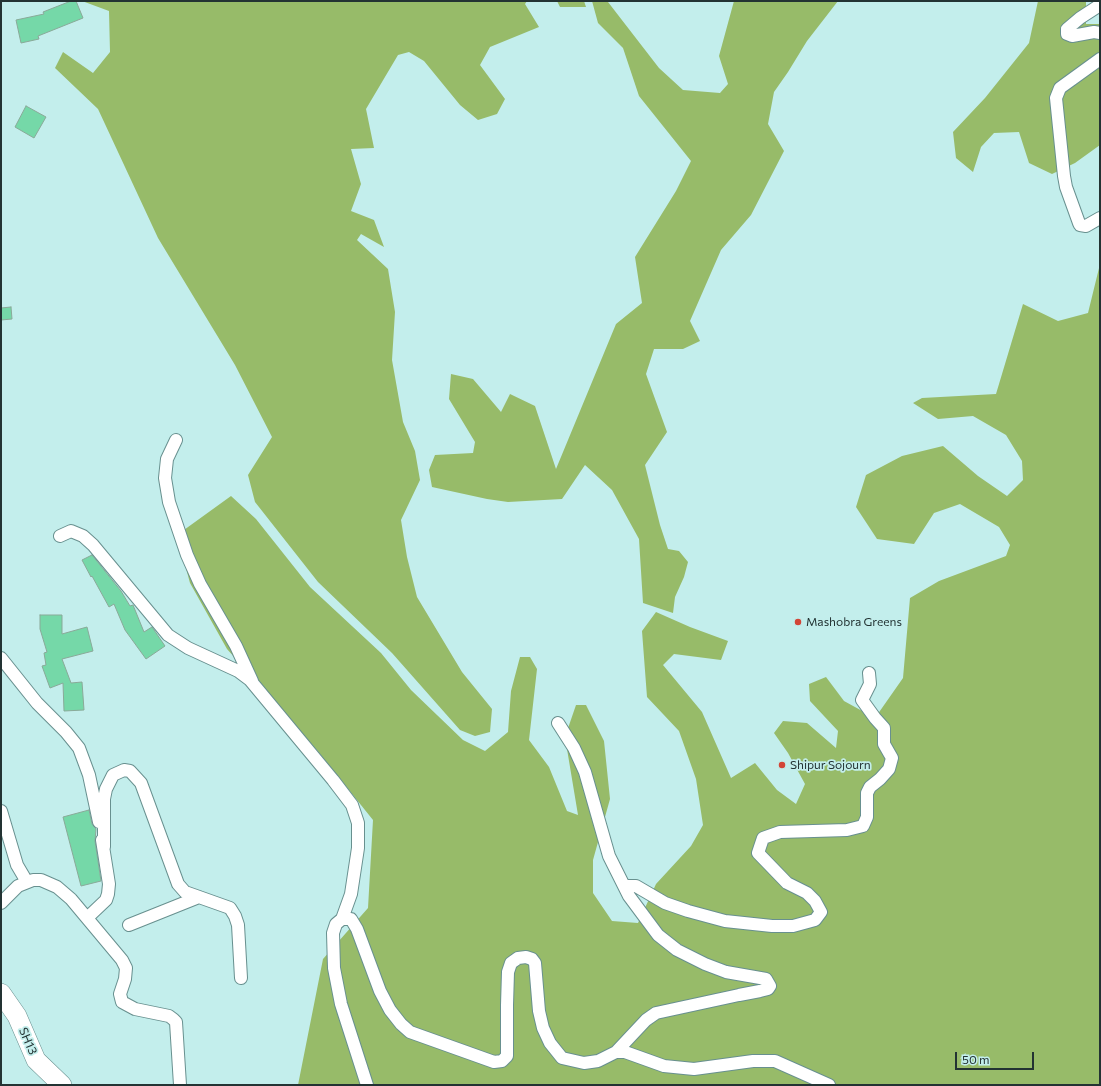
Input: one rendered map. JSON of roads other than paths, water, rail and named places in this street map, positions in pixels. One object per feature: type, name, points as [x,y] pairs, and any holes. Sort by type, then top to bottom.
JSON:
[{"type":"main road","name":"SH13","points":[[1,993],[17,1016],[36,1060],[62,1085]]},
{"type":"street","points":[[1100,5],[1080,18],[1068,29],[1067,34],[1072,36],[1094,32],[1100,33]]},
{"type":"street","points":[[1100,59],[1060,88],[1056,98],[1064,176],[1076,217],[1080,225],[1083,226],[1089,225],[1100,218]]},
{"type":"street","points":[[176,440],[167,459],[165,478],[169,502],[176,526],[200,584],[236,646],[253,684]]},
{"type":"street","points":[[60,536],[71,531],[83,536],[93,545],[168,635],[188,648],[238,671],[253,684],[334,780],[352,805],[358,823],[358,848],[351,894],[342,919],[336,924],[333,933],[334,968],[341,1004],[367,1085]]},
{"type":"street","points":[[1,658],[37,703],[66,732],[79,748],[89,775],[104,847],[109,884],[106,900],[87,918]]},
{"type":"street","points":[[626,890],[628,886],[636,886],[665,903],[725,921],[772,926],[792,926],[815,920],[821,912],[815,901],[806,893],[787,883],[758,853],[763,838],[780,832],[847,830],[863,826],[867,817],[867,793],[870,787],[889,769],[892,758],[884,744],[884,728],[862,700],[870,684],[868,674]]},
{"type":"street","points":[[342,919],[351,919],[357,929],[380,991],[390,1010],[401,1024],[410,1032],[494,1062],[502,1061],[507,1056],[506,1004],[508,972],[511,963],[518,958],[526,957],[532,959],[535,963],[539,1011],[543,1028],[550,1043],[562,1058],[584,1063],[598,1061],[616,1052],[646,1020],[656,1013],[768,990],[770,986],[766,979],[726,972],[705,964],[677,950],[658,935],[629,896],[609,856],[584,772],[574,748],[558,723]]},
{"type":"street","points":[[104,847],[104,800],[106,789],[113,775],[124,770],[130,771],[141,783],[178,884],[185,892],[230,908],[236,916],[238,925],[241,978]]},
{"type":"street","points":[[1,811],[17,865],[27,882]]},
{"type":"street","points":[[1,903],[18,886],[33,880],[41,880],[57,888],[71,899],[122,960],[126,968],[125,979],[120,994],[122,1002],[135,1009],[169,1016],[176,1022],[180,1085]]},
{"type":"street","points":[[129,925],[199,897]]},
{"type":"street","points":[[616,1052],[625,1052],[664,1066],[694,1069],[753,1061],[775,1061],[829,1085]]},
{"type":"place","name":"Mashobra Greens","points":[[798,622]]},
{"type":"place","name":"Shipur Sojourn","points":[[782,765]]}]
